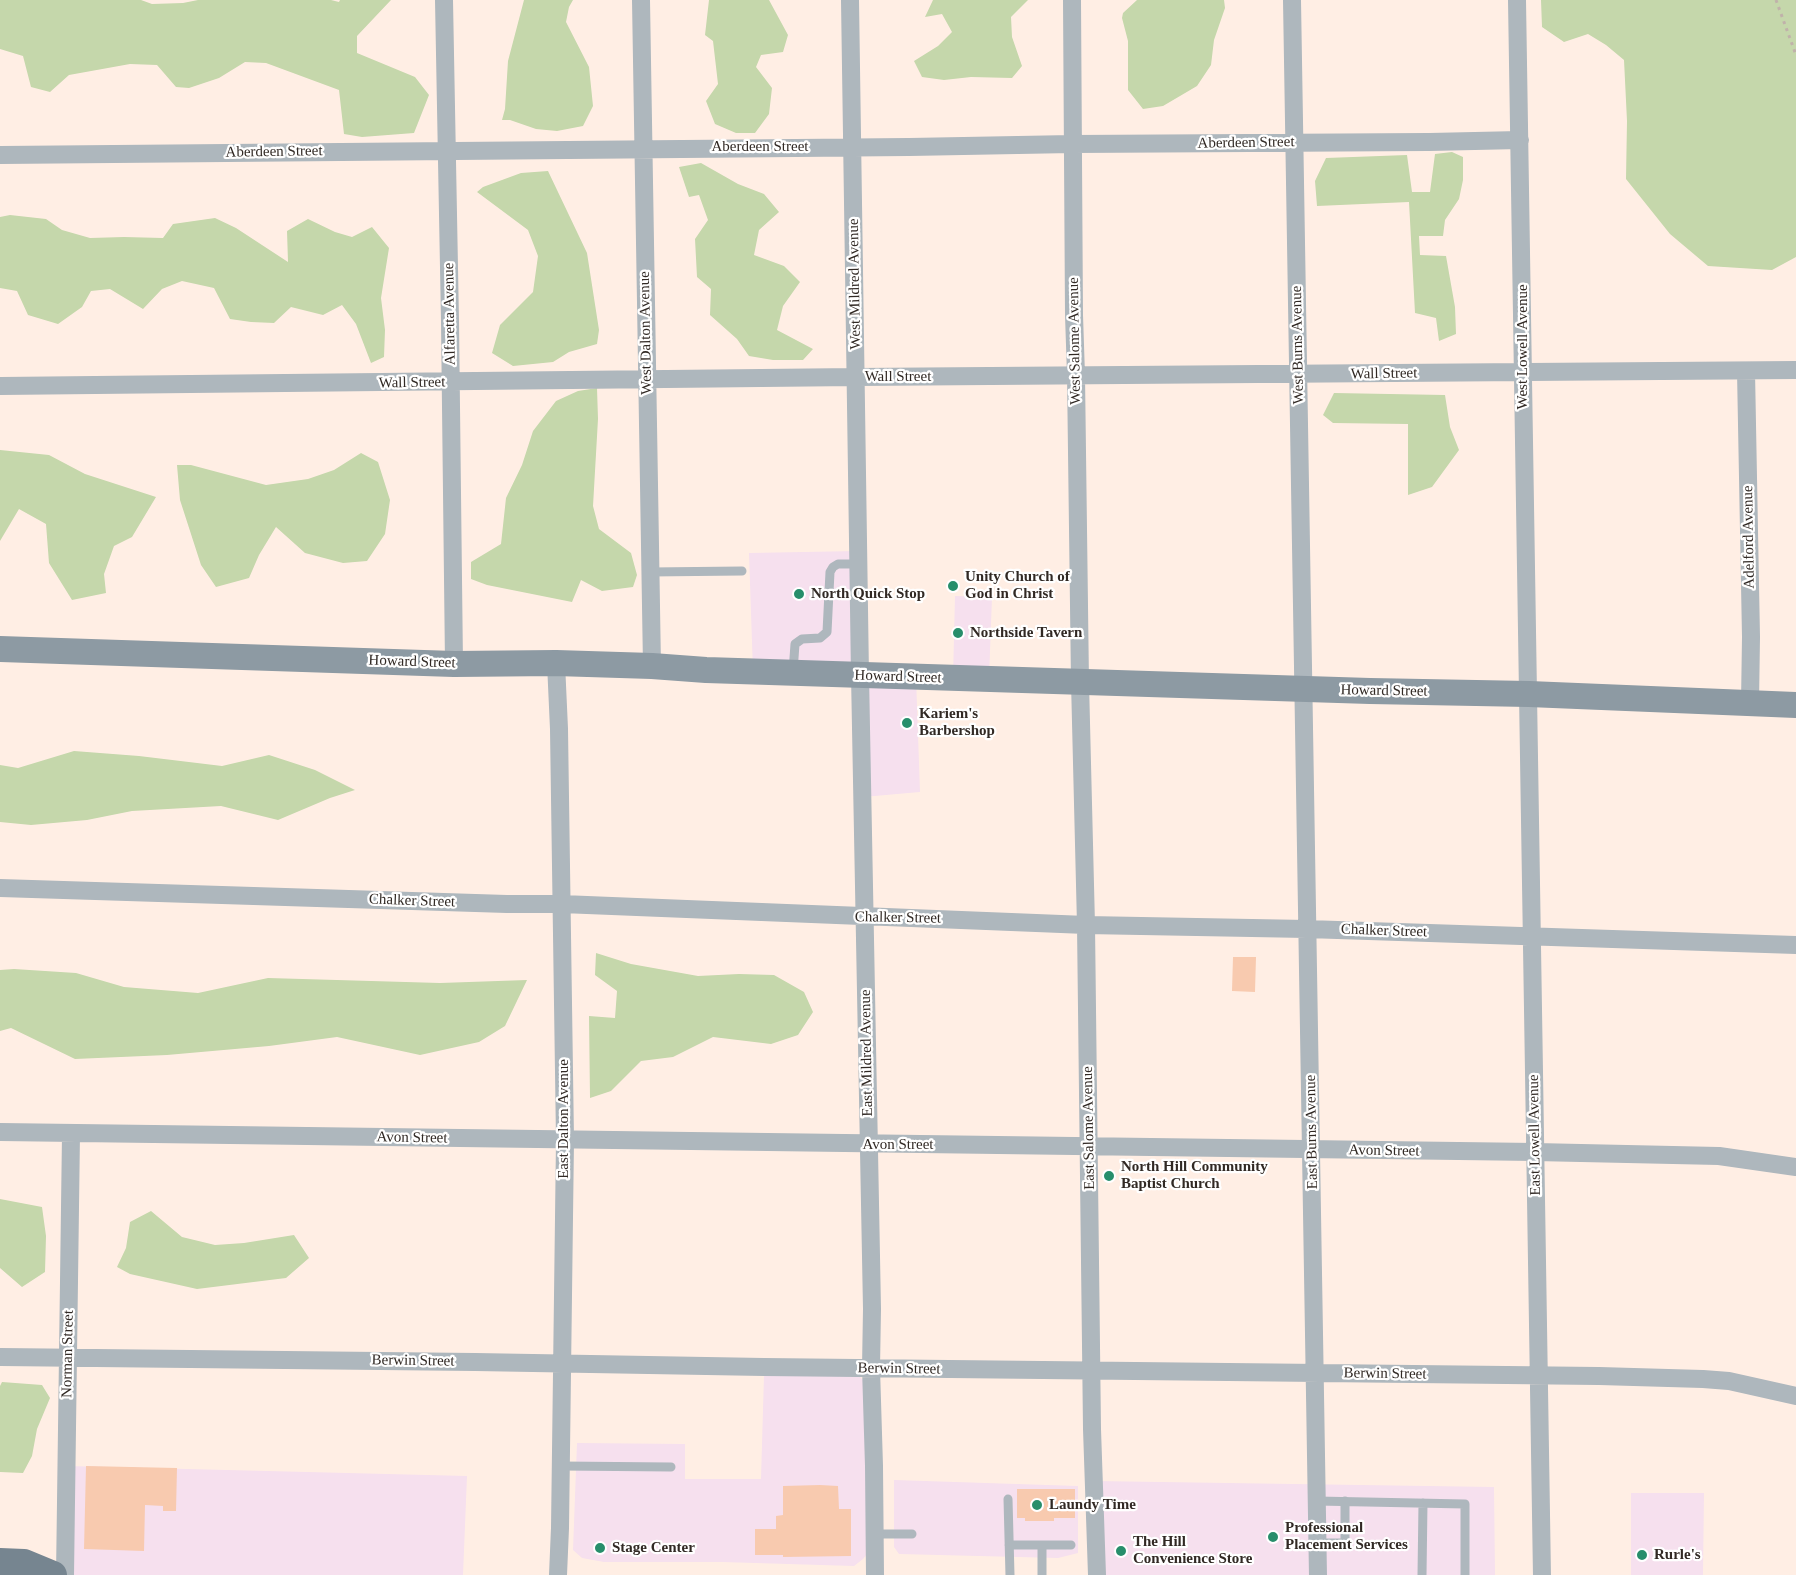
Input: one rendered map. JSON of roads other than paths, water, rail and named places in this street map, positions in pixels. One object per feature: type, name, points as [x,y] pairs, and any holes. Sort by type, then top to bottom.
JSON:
[{"type":"main road","name":"Howard Street","points":[[0,649],[454,664],[556,663],[793,673],[1529,694],[1796,705]]},
{"type":"main road","points":[[0,1562],[24,1563],[53,1575]]},
{"type":"street","name":"Alfaretta Avenue","points":[[444,0],[454,664]]},
{"type":"street","name":"West Dalton Avenue","points":[[641,0],[652,666]]},
{"type":"street","name":"West Mildred Avenue","points":[[850,0],[860,675]]},
{"type":"street","name":"West Salome Avenue","points":[[1072,0],[1080,682]]},
{"type":"street","name":"West Burns Avenue","points":[[1293,0],[1304,689]]},
{"type":"street","name":"West Lowell Avenue","points":[[1517,0],[1526,635],[1529,694]]},
{"type":"street","name":"Aberdeen Street","points":[[0,154],[1520,140]]},
{"type":"street","name":"Wall Street","points":[[0,386],[1796,370]]},
{"type":"street","name":"Adelford Avenue","points":[[1746,371],[1750,703]]},
{"type":"street","name":"East Dalton Avenue","points":[[556,663],[565,1140],[558,1575]]},
{"type":"street","name":"East Mildred Avenue","points":[[860,675],[875,1575]]},
{"type":"street","name":"East Salome Avenue","points":[[1080,682],[1086,924],[1092,1429],[1097,1575]]},
{"type":"street","name":"East Burns Avenue","points":[[1304,689],[1318,1575]]},
{"type":"street","name":"East Lowell Avenue","points":[[1529,694],[1528,753],[1542,1575]]},
{"type":"street","name":"Chalker Street","points":[[0,888],[495,904],[562,904],[864,917],[1796,945]]},
{"type":"street","name":"Avon Street","points":[[0,1132],[1535,1152],[1719,1156],[1796,1167]]},
{"type":"street","name":"Norman Street","points":[[65,1575],[70,1134]]},
{"type":"street","name":"Berwin Street","points":[[0,1357],[1540,1375],[1730,1381],[1796,1396]]},
{"type":"lane","points":[[793,673],[795,644],[802,639],[820,638],[827,632],[830,572],[833,567],[838,564],[859,564]]},
{"type":"lane","points":[[650,572],[742,571]]},
{"type":"lane","points":[[561,1466],[671,1467]]},
{"type":"lane","points":[[1008,1499],[1010,1575]]},
{"type":"lane","points":[[1317,1501],[1465,1504],[1465,1575]]},
{"type":"lane","points":[[1318,1543],[1345,1543],[1345,1501]]},
{"type":"lane","points":[[1422,1575],[1423,1503]]},
{"type":"lane","points":[[874,1534],[912,1534]]},
{"type":"lane","points":[[1009,1545],[1071,1545]]},
{"type":"lane","points":[[1042,1545],[1042,1575]]},
{"type":"place","name":"Unity Church of God in Christ","points":[[953,586]]},
{"type":"place","name":"North Quick Stop","points":[[799,594]]},
{"type":"place","name":"Northside Tavern","points":[[958,633]]},
{"type":"place","name":"Kariem's Barbershop","points":[[907,723]]},
{"type":"place","name":"North Hill Community Baptist Church","points":[[1109,1176]]},
{"type":"place","name":"Laundy Time","points":[[1037,1505]]},
{"type":"place","name":"Professional Placement Services","points":[[1273,1537]]},
{"type":"place","name":"Stage Center","points":[[600,1548]]},
{"type":"place","name":"The Hill Convenience Store","points":[[1121,1551]]},
{"type":"place","name":"Rurle's","points":[[1642,1555]]}]
